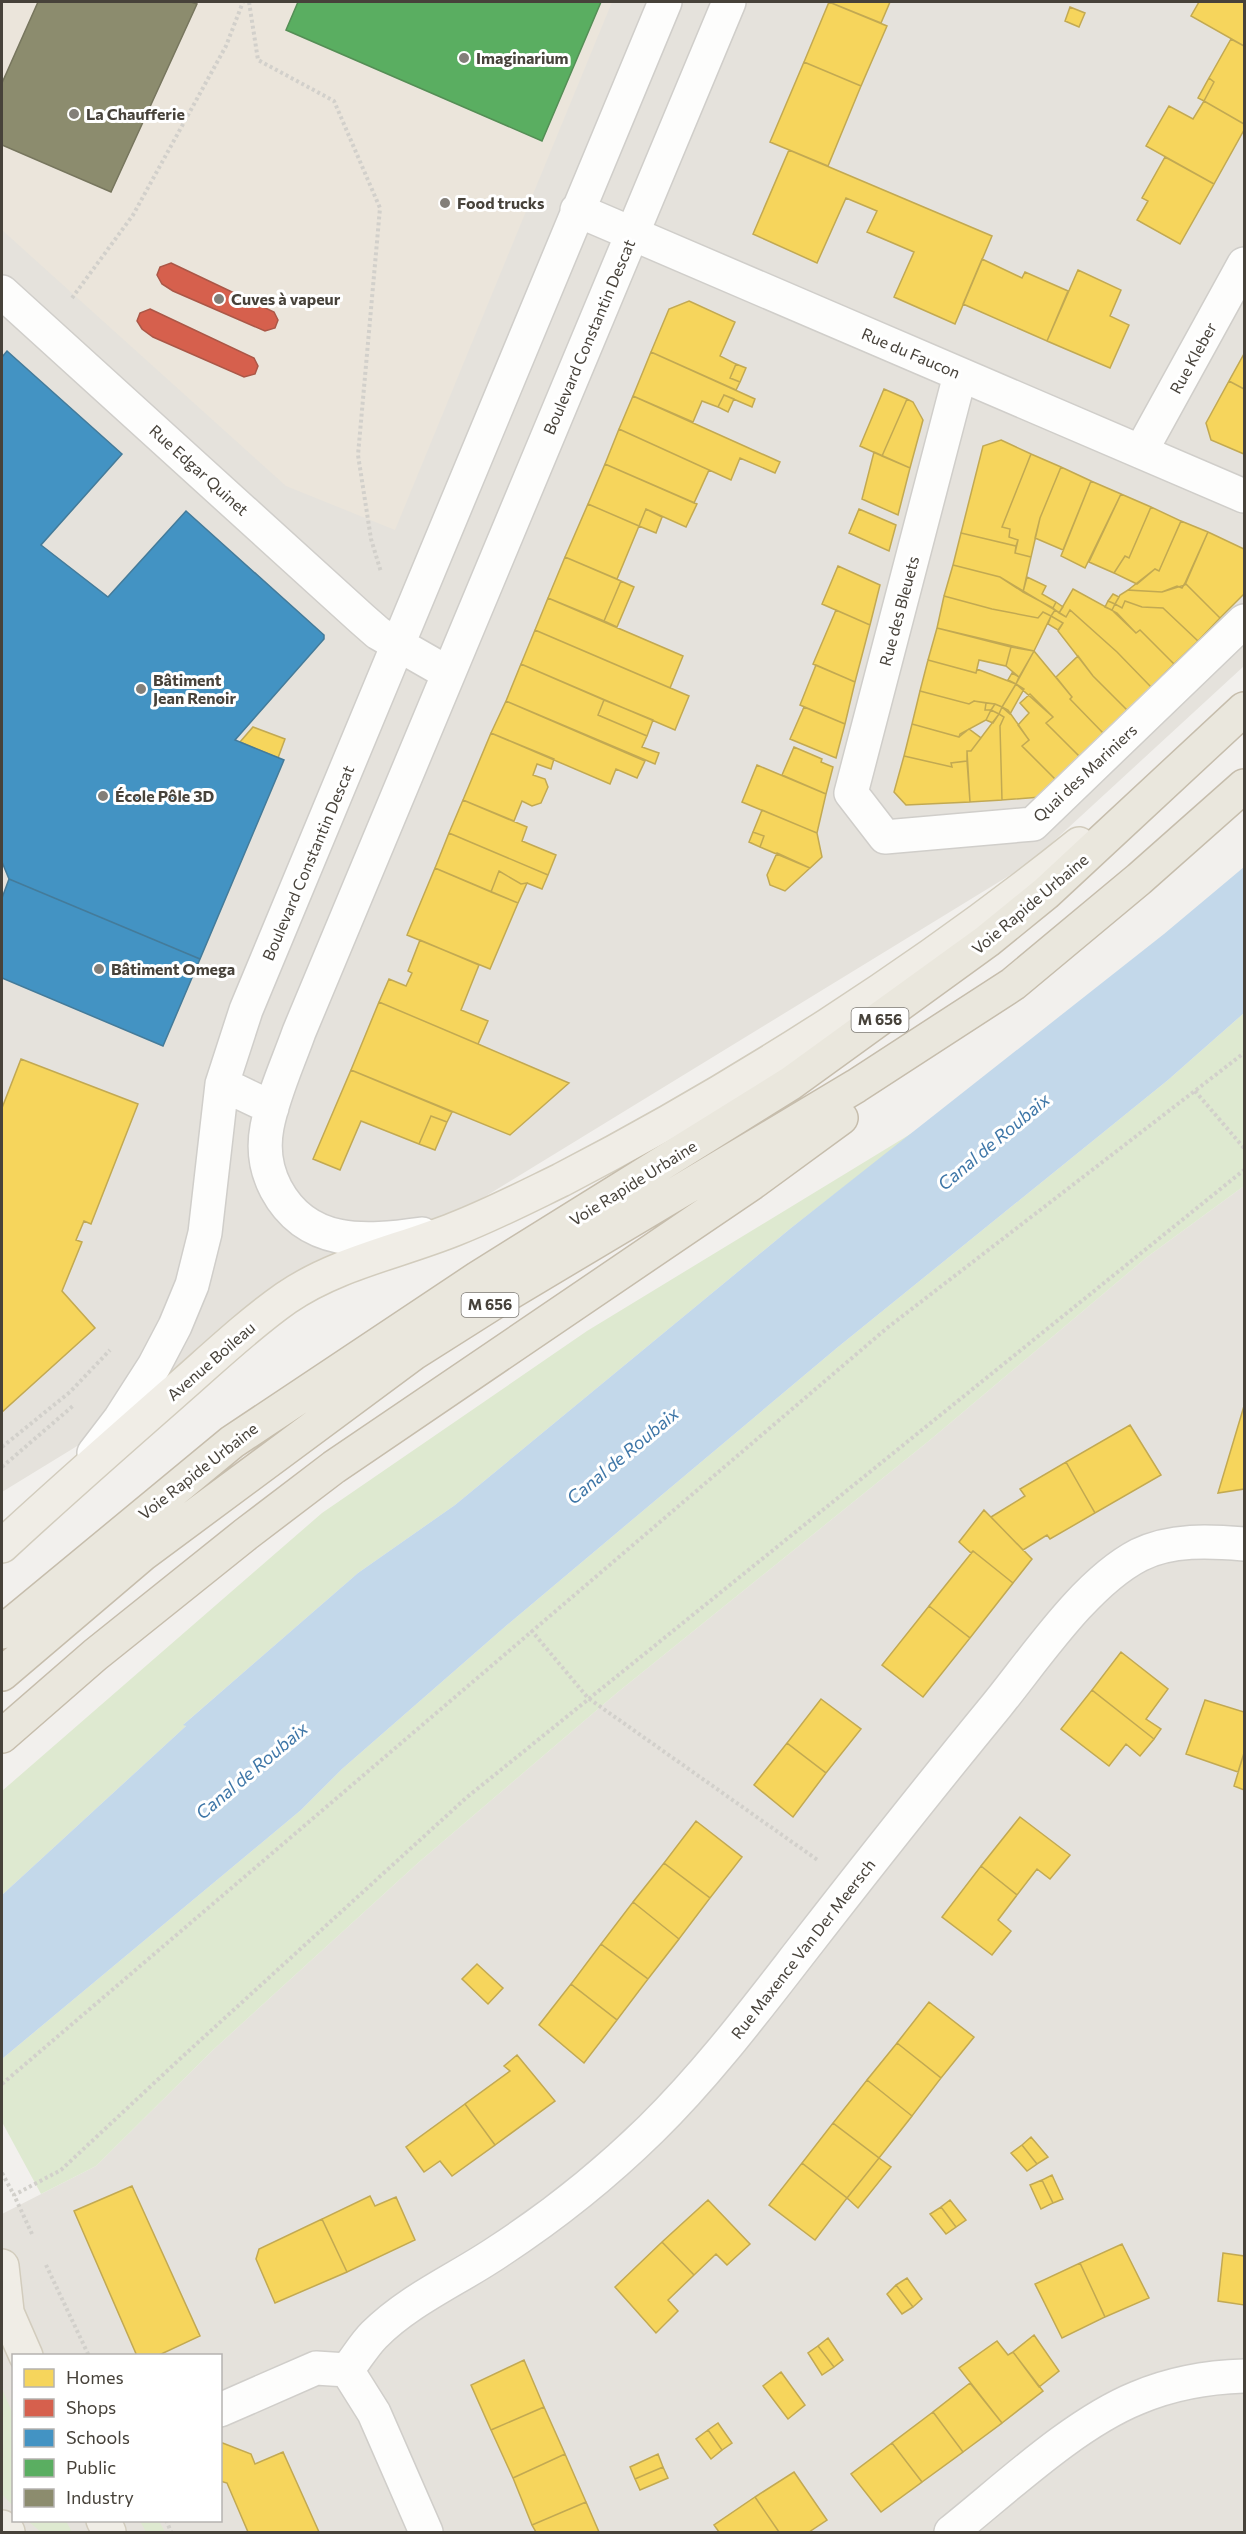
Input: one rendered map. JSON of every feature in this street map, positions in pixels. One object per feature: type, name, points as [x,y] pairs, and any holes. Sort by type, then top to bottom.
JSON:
[{"type":"highway","name":"Voie Rapide Urbaine","points":[[2,1632],[231,1442],[478,1278],[791,1083],[959,962],[1046,893],[1244,710]]},
{"type":"highway","name":"Voie Rapide Urbaine","points":[[2,1674],[143,1554],[414,1353],[501,1298],[856,1086],[1013,984],[1139,879],[1245,786]]},
{"type":"highway","points":[[2,1736],[169,1595],[334,1467],[752,1183],[882,1087],[1013,984]]},
{"type":"main road","name":"Avenue Boileau","points":[[2,1546],[241,1334],[288,1297],[330,1273],[454,1230],[571,1174],[801,1042],[934,952],[1035,879],[1244,710]]},
{"type":"main road","points":[[2,1537],[34,1516]]},
{"type":"main road","points":[[2,2265],[4,2306],[26,2354]]},
{"type":"main road","points":[[2,2527],[8,2532]]},
{"type":"street","name":"Boulevard Constantin Descat","points":[[76,1479],[120,1419],[176,1326],[192,1285],[205,1233],[222,1084],[246,1011],[665,2]]},
{"type":"street","name":"Boulevard Constantin Descat","points":[[454,1230],[378,1239],[350,1239],[324,1233],[302,1223],[284,1205],[270,1178],[265,1154],[266,1128],[299,1032],[729,2]]},
{"type":"street","name":"Rue du Faucon","points":[[577,210],[1245,496]]},
{"type":"street","name":"Rue Kleber","points":[[1141,451],[1245,264]]},
{"type":"street","name":"Rue Edgar Quinet","points":[[2,292],[362,620],[378,633],[399,645]]},
{"type":"street","name":"Rue des Bleuets","points":[[885,837],[851,793],[960,375]]},
{"type":"street","name":"Quai des Mariniers","points":[[885,837],[1033,824],[1245,621]]},
{"type":"street","points":[[399,645],[448,673]]},
{"type":"street","points":[[222,1084],[272,1108]]},
{"type":"street","name":"Rue Maxence Van Der Meersch","points":[[347,2370],[373,2336],[402,2311],[542,2223],[602,2175],[692,2087],[1075,1609],[1102,1582],[1141,1554],[1167,1545],[1197,1542],[1245,1544]]},
{"type":"street","points":[[222,2409],[316,2368],[347,2370],[374,2413],[426,2532]]},
{"type":"street","points":[[951,2532],[1064,2442],[1111,2410],[1137,2397],[1171,2386],[1245,2376]]},
{"type":"path","points":[[47,332],[133,215],[226,46],[243,2]]},
{"type":"path","points":[[249,2],[258,60],[334,101],[380,208],[358,455],[371,539],[381,574]]},
{"type":"path","points":[[2,2084],[887,1328],[1245,1053]]},
{"type":"path","points":[[1195,1091],[1245,1148]]},
{"type":"path","points":[[14,2195],[61,2170],[458,1806],[588,1698],[1245,1170]]},
{"type":"path","points":[[2,1447],[70,1392],[112,1348]]},
{"type":"path","points":[[531,1630],[588,1698],[853,1885]]},
{"type":"path","points":[[2,2173],[33,2236]]},
{"type":"path","points":[[42,2257],[89,2354]]},
{"type":"shaded area","points":[[2,2],[1244,2],[1244,666],[1030,863],[2,1492]]},
{"type":"shaded area","points":[[2,2],[612,2],[395,530],[286,486],[2,230]]},
{"type":"shaded area","points":[[1244,1186],[1244,2532],[2,2532],[2,2214],[96,2166],[213,2050],[419,1862],[618,1692],[930,1440],[1147,1257]]},
{"type":"green space","points":[[1244,1013],[1244,1186],[1147,1257],[930,1440],[618,1692],[419,1862],[213,2050],[96,2166],[41,2194],[2,2122],[2,2059],[301,1810],[342,1769],[507,1625],[838,1347],[1168,1080]]},
{"type":"green space","points":[[917,1130],[791,1228],[455,1505],[358,1573],[184,1724],[186,1726],[2,1895],[2,1791],[322,1513],[587,1331]]},
{"type":"green space","points":[[2,2389],[12,2412],[12,2505],[2,2494]]},
{"type":"green space","points":[[29,2522],[67,2522],[72,2532],[41,2532]]},
{"type":"green space","points":[[141,2522],[160,2522],[165,2532],[146,2532]]},
{"type":"water","name":"Canal de Roubaix","points":[[1244,867],[1244,1013],[1168,1080],[838,1347],[507,1625],[342,1769],[301,1810],[2,2059],[2,1895],[186,1726],[183,1725],[358,1573],[455,1505],[791,1228],[1164,934]]},
{"type":"building: Homes","points":[[829,2],[890,2],[881,23]]},
{"type":"building: Homes","points":[[829,2],[887,26],[861,86],[804,62]]},
{"type":"building: Homes","points":[[1199,2],[1244,2],[1244,46],[1191,16]]},
{"type":"building: Homes","points":[[1070,7],[1085,13],[1079,27],[1065,21]]},
{"type":"building: Homes","points":[[1231,39],[1244,46],[1244,124],[1204,101],[1214,82],[1209,78]]},
{"type":"building: Homes","points":[[804,62],[861,86],[828,166],[770,142]]},
{"type":"building: Homes","points":[[1209,78],[1214,82],[1204,101],[1198,98]]},
{"type":"building: Homes","points":[[1204,101],[1244,124],[1244,130],[1214,184],[1146,146],[1169,106],[1193,119]]},
{"type":"building: Homes","points":[[789,150],[992,236],[955,324],[894,297],[914,252],[867,232],[877,211],[846,198],[817,263],[753,234]]},
{"type":"building: Homes","points":[[1165,157],[1214,184],[1180,244],[1137,220],[1148,201],[1142,198]]},
{"type":"building: Homes","points":[[982,259],[1022,278],[1025,272],[1068,291],[1047,341],[963,304]]},
{"type":"building: Homes","points":[[1078,270],[1121,290],[1110,316],[1129,325],[1110,368],[1047,341]]},
{"type":"building: Homes","points":[[689,301],[735,322],[720,356],[736,364],[730,378],[740,382],[736,390],[651,352],[669,309]]},
{"type":"building: Homes","points":[[651,352],[755,399],[752,407],[724,395],[718,407],[702,401],[693,422],[633,396]]},
{"type":"building: Homes","points":[[1244,354],[1244,389],[1229,381]]},
{"type":"building: Homes","points":[[736,364],[746,368],[740,382],[730,378]]},
{"type":"building: Homes","points":[[1229,381],[1244,389],[1244,454],[1211,440],[1206,423]]},
{"type":"building: Homes","points":[[884,389],[907,399],[882,456],[860,446]]},
{"type":"building: Homes","points":[[724,395],[734,399],[728,412],[718,407]]},
{"type":"building: Homes","points":[[633,396],[780,462],[775,473],[740,458],[731,480],[619,429]]},
{"type":"building: Homes","points":[[907,399],[913,402],[923,420],[910,468],[882,456]]},
{"type":"building: Homes","points":[[619,429],[709,470],[694,503],[605,464]]},
{"type":"building: Homes","points":[[1001,440],[1031,454],[1002,527],[1010,529],[1009,537],[1018,540],[1016,546],[961,533],[983,446]]},
{"type":"building: Homes","points":[[874,452],[910,468],[898,515],[862,499]]},
{"type":"building: Homes","points":[[1031,454],[1061,467],[1040,518],[1031,557],[1015,553],[1018,540],[1009,537],[1010,529],[1002,527]]},
{"type":"building: Homes","points":[[605,464],[697,504],[686,527],[646,509],[639,526],[588,504]]},
{"type":"building: Homes","points":[[1061,467],[1091,481],[1063,550],[1035,538],[1040,518]]},
{"type":"building: Homes","points":[[1091,481],[1121,494],[1085,568],[1061,556]]},
{"type":"building: Homes","points":[[1121,494],[1151,507],[1129,558],[1125,556],[1114,573],[1089,562]]},
{"type":"building: Homes","points":[[588,504],[639,526],[617,579],[565,557]]},
{"type":"building: Homes","points":[[1151,507],[1181,521],[1159,571],[1155,569],[1137,584],[1114,573],[1125,556],[1129,558]]},
{"type":"building: Homes","points":[[646,509],[662,517],[656,533],[639,526]]},
{"type":"building: Homes","points":[[859,509],[896,525],[889,551],[849,533]]},
{"type":"building: Homes","points":[[1181,521],[1208,532],[1185,585],[1162,592],[1128,590],[1155,569],[1159,571]]},
{"type":"building: Homes","points":[[1208,532],[1244,549],[1244,594],[1220,618],[1185,583]]},
{"type":"building: Homes","points":[[961,533],[1016,546],[1015,553],[1031,557],[1023,592],[1000,577],[953,565]]},
{"type":"building: Homes","points":[[565,557],[621,581],[604,621],[548,598]]},
{"type":"building: Homes","points":[[953,565],[1000,577],[1055,610],[1051,616],[1043,612],[1038,618],[944,596]]},
{"type":"building: Homes","points":[[838,566],[880,585],[870,625],[822,604]]},
{"type":"building: Homes","points":[[1027,577],[1046,586],[1042,594],[1056,602],[1053,608],[1023,592]]},
{"type":"building: Homes","points":[[621,581],[634,587],[617,627],[604,621]]},
{"type":"building: Homes","points":[[1185,583],[1220,618],[1198,641],[1163,608],[1142,607],[1125,601],[1122,608],[1115,604],[1120,595],[1128,590],[1162,592],[1177,586],[1182,588]]},
{"type":"building: Homes","points":[[1073,589],[1117,613],[1136,633],[1140,630],[1174,664],[1151,687],[1117,652],[1070,610],[1066,617],[1059,613]]},
{"type":"building: Homes","points":[[1113,594],[1119,597],[1115,604],[1108,601]]},
{"type":"building: Homes","points":[[944,596],[1038,618],[1043,612],[1051,616],[1034,651],[937,628]]},
{"type":"building: Homes","points":[[548,598],[683,656],[670,688],[535,630]]},
{"type":"building: Homes","points":[[1108,601],[1115,604],[1112,610],[1105,607]]},
{"type":"building: Homes","points":[[1125,601],[1142,607],[1163,608],[1198,641],[1174,664],[1140,630],[1136,633],[1112,610],[1115,604],[1122,608]]},
{"type":"building: Homes","points":[[1056,602],[1063,607],[1059,613],[1053,608]]},
{"type":"building: Homes","points":[[836,610],[870,625],[855,682],[813,664]]},
{"type":"building: Homes","points":[[1055,610],[1066,617],[1070,610],[1117,652],[1151,687],[1128,711],[1093,676],[1058,631],[1063,623],[1051,616]]},
{"type":"building: Homes","points":[[1051,616],[1063,623],[1058,630],[1048,624]]},
{"type":"building: Homes","points":[[937,628],[1011,647],[1006,666],[979,660],[976,673],[928,660]]},
{"type":"building: Homes","points":[[535,630],[689,696],[675,730],[521,664]]},
{"type":"building: Homes","points":[[1011,647],[1034,651],[1019,677],[1006,666]]},
{"type":"building: Homes","points":[[1034,651],[1072,697],[1070,699],[1104,734],[1081,758],[1046,723],[1053,717],[1016,684]]},
{"type":"building: Homes","points":[[1078,656],[1093,676],[1128,711],[1104,734],[1070,699],[1072,697],[1056,677]]},
{"type":"building: Homes","points":[[928,660],[976,673],[977,669],[1016,684],[1002,707],[974,701],[969,704],[920,691]]},
{"type":"building: Homes","points":[[521,664],[604,700],[598,715],[647,736],[642,747],[659,753],[655,764],[506,701]]},
{"type":"building: Homes","points":[[816,665],[855,682],[845,724],[800,705]]},
{"type":"building: Homes","points":[[1012,673],[1019,677],[1016,684],[1008,680]]},
{"type":"building: Homes","points":[[1016,684],[1024,689],[1010,714],[1002,707]]},
{"type":"building: Homes","points":[[920,691],[969,704],[974,701],[986,703],[985,710],[991,710],[986,720],[960,734],[959,737],[912,724]]},
{"type":"building: Homes","points":[[1030,694],[1053,717],[1046,723],[1081,758],[1057,781],[1022,746],[1029,740],[1018,725],[1029,713],[1020,703]]},
{"type":"building: Homes","points":[[604,700],[653,720],[647,736],[598,715]]},
{"type":"building: Homes","points":[[506,701],[645,761],[637,778],[616,769],[610,784],[491,733]]},
{"type":"building: Homes","points":[[986,703],[995,704],[991,710],[985,710]]},
{"type":"building: Homes","points":[[995,704],[1002,707],[999,714],[991,710]]},
{"type":"building: Homes","points":[[804,707],[845,724],[836,758],[790,739]]},
{"type":"building: Homes","points":[[1002,707],[1008,710],[1029,740],[1022,746],[1057,781],[1041,797],[1002,800],[1000,726],[1004,717],[999,714]]},
{"type":"building: Homes","points":[[991,710],[999,714],[993,723],[986,720]]},
{"type":"building: Homes","points":[[999,714],[1004,717],[1000,726],[1002,800],[970,802],[967,751],[971,751]]},
{"type":"building: Homes","points":[[912,724],[959,737],[969,729],[981,738],[971,751],[967,751],[967,761],[951,763],[952,767],[904,756]]},
{"type":"building: Homes","points":[[253,727],[285,739],[278,758],[240,742]]},
{"type":"building: Homes","points":[[491,733],[554,759],[551,769],[537,764],[533,775],[545,779],[548,787],[541,803],[532,806],[522,801],[514,821],[463,800]]},
{"type":"building: Homes","points":[[794,747],[822,759],[821,762],[833,767],[826,794],[782,775]]},
{"type":"building: Homes","points":[[904,756],[952,767],[951,763],[967,761],[970,802],[906,805],[894,792]]},
{"type":"building: Homes","points":[[757,765],[826,794],[817,833],[742,802]]},
{"type":"building: Homes","points":[[463,800],[527,827],[522,841],[556,855],[548,875],[449,833]]},
{"type":"building: Homes","points":[[762,810],[817,833],[822,857],[810,868],[760,847],[764,836],[753,832]]},
{"type":"building: Homes","points":[[753,832],[764,836],[760,847],[749,842]]},
{"type":"building: Homes","points":[[449,833],[548,875],[542,889],[527,883],[521,884],[499,871],[491,892],[435,868]]},
{"type":"building: Homes","points":[[777,853],[810,868],[785,891],[770,885],[767,875]]},
{"type":"building: Homes","points":[[435,868],[518,903],[490,969],[407,935]]},
{"type":"building: Homes","points":[[499,871],[521,884],[527,883],[518,903],[491,892]]},
{"type":"building: Homes","points":[[420,940],[479,965],[461,1010],[488,1021],[478,1044],[379,1002],[389,979],[406,986],[412,973],[408,971]]},
{"type":"building: Homes","points":[[379,1002],[569,1083],[510,1135],[351,1070]]},
{"type":"building: Homes","points":[[21,1059],[138,1104],[91,1224],[84,1221],[76,1240],[82,1242],[62,1291],[95,1328],[2,1412],[2,1108]]},
{"type":"building: Homes","points":[[351,1070],[452,1112],[447,1122],[431,1116],[419,1144],[361,1121],[340,1170],[313,1159]]},
{"type":"building: Homes","points":[[431,1116],[447,1122],[435,1150],[419,1144]]},
{"type":"building: Homes","points":[[1244,1406],[1244,1489],[1218,1493]]},
{"type":"building: Homes","points":[[1130,1425],[1161,1475],[1095,1513],[1066,1462]]},
{"type":"building: Homes","points":[[1066,1462],[1095,1513],[1050,1539],[1047,1535],[1023,1550],[991,1517],[1025,1496],[1020,1489]]},
{"type":"building: Homes","points":[[984,1510],[1032,1559],[1013,1583],[959,1542]]},
{"type":"building: Homes","points":[[973,1551],[1013,1583],[970,1638],[929,1606]]},
{"type":"building: Homes","points":[[929,1606],[970,1638],[923,1697],[882,1665]]},
{"type":"building: Homes","points":[[1121,1652],[1168,1689],[1146,1719],[1161,1729],[1154,1739],[1092,1690]]},
{"type":"building: Homes","points":[[1092,1690],[1154,1739],[1140,1756],[1126,1744],[1109,1766],[1061,1729]]},
{"type":"building: Homes","points":[[821,1699],[861,1729],[826,1773],[787,1743]]},
{"type":"building: Homes","points":[[1205,1700],[1244,1712],[1244,1753],[1238,1772],[1186,1754]]},
{"type":"building: Homes","points":[[787,1743],[826,1773],[793,1817],[754,1785]]},
{"type":"building: Homes","points":[[1244,1753],[1244,1790],[1234,1786]]},
{"type":"building: Homes","points":[[1020,1817],[1070,1855],[1050,1879],[1037,1869],[1017,1895],[981,1866]]},
{"type":"building: Homes","points":[[696,1821],[742,1857],[710,1898],[664,1863]]},
{"type":"building: Homes","points":[[664,1863],[710,1898],[679,1939],[633,1902]]},
{"type":"building: Homes","points":[[981,1866],[1017,1895],[998,1920],[1011,1931],[992,1955],[942,1917]]},
{"type":"building: Homes","points":[[633,1902],[679,1939],[648,1979],[601,1944]]},
{"type":"building: Homes","points":[[601,1944],[648,1979],[617,2020],[571,1984]]},
{"type":"building: Homes","points":[[477,1964],[503,1988],[488,2004],[462,1979]]},
{"type":"building: Homes","points":[[571,1984],[617,2020],[584,2063],[539,2025]]},
{"type":"building: Homes","points":[[929,2002],[974,2037],[941,2078],[897,2043]]},
{"type":"building: Homes","points":[[897,2043],[941,2078],[912,2116],[867,2080]]},
{"type":"building: Homes","points":[[517,2055],[555,2101],[495,2145],[465,2104],[510,2071],[504,2066]]},
{"type":"building: Homes","points":[[867,2080],[912,2116],[879,2158],[833,2123]]},
{"type":"building: Homes","points":[[465,2104],[495,2145],[452,2176],[440,2161],[424,2172],[406,2147]]},
{"type":"building: Homes","points":[[833,2123],[879,2158],[847,2198],[802,2163]]},
{"type":"building: Homes","points":[[1031,2137],[1048,2157],[1037,2164],[1022,2145]]},
{"type":"building: Homes","points":[[1022,2145],[1037,2164],[1027,2171],[1011,2153]]},
{"type":"building: Homes","points":[[879,2158],[891,2167],[858,2208],[847,2198]]},
{"type":"building: Homes","points":[[802,2163],[847,2198],[815,2240],[769,2205]]},
{"type":"building: Homes","points":[[1052,2175],[1063,2199],[1053,2203],[1042,2180]]},
{"type":"building: Homes","points":[[1042,2180],[1053,2203],[1041,2209],[1030,2185]]},
{"type":"building: Homes","points":[[132,2186],[200,2336],[161,2354],[136,2354],[74,2211]]},
{"type":"building: Homes","points":[[370,2196],[375,2206],[396,2197],[415,2240],[347,2272],[322,2219]]},
{"type":"building: Homes","points":[[708,2200],[750,2244],[727,2265],[716,2254],[694,2275],[662,2242]]},
{"type":"building: Homes","points":[[950,2200],[966,2220],[956,2227],[941,2207]]},
{"type":"building: Homes","points":[[941,2207],[956,2227],[946,2234],[930,2214]]},
{"type":"building: Homes","points":[[322,2219],[347,2272],[275,2303],[256,2259],[259,2249]]},
{"type":"building: Homes","points":[[662,2242],[694,2275],[668,2300],[678,2311],[656,2333],[615,2287]]},
{"type":"building: Homes","points":[[1122,2244],[1149,2298],[1105,2317],[1080,2263]]},
{"type":"building: Homes","points":[[1223,2253],[1244,2256],[1244,2305],[1218,2301]]},
{"type":"building: Homes","points":[[1080,2263],[1105,2317],[1062,2338],[1035,2284]]},
{"type":"building: Homes","points":[[907,2278],[922,2299],[913,2307],[896,2285]]},
{"type":"building: Homes","points":[[896,2285],[913,2307],[902,2314],[887,2294]]},
{"type":"building: Homes","points":[[1034,2335],[1059,2371],[1039,2387],[1013,2352]]},
{"type":"building: Homes","points":[[828,2338],[843,2360],[834,2367],[818,2346]]},
{"type":"building: Homes","points":[[997,2341],[1008,2355],[1013,2352],[1043,2391],[1002,2423],[959,2368]]},
{"type":"building: Homes","points":[[818,2346],[834,2367],[822,2375],[808,2353]]},
{"type":"building: Homes","points":[[524,2360],[544,2407],[491,2430],[471,2385]]},
{"type":"building: Homes","points":[[781,2372],[805,2405],[788,2419],[763,2386]]},
{"type":"building: Homes","points":[[970,2383],[1002,2423],[963,2452],[933,2412]]},
{"type":"building: Homes","points":[[544,2407],[565,2454],[513,2478],[491,2430]]},
{"type":"building: Homes","points":[[933,2412],[963,2452],[922,2482],[892,2443]]},
{"type":"building: Homes","points":[[718,2423],[732,2443],[722,2450],[708,2430]]},
{"type":"building: Homes","points":[[708,2430],[722,2450],[711,2459],[696,2439]]},
{"type":"building: Homes","points":[[222,2443],[251,2454],[255,2464],[283,2452],[319,2532],[248,2532],[227,2483],[222,2482]]},
{"type":"building: Homes","points":[[892,2443],[922,2482],[881,2512],[851,2474]]},
{"type":"building: Homes","points":[[565,2454],[586,2502],[532,2525],[513,2478]]},
{"type":"building: Homes","points":[[658,2454],[663,2467],[635,2479],[630,2467]]},
{"type":"building: Homes","points":[[663,2467],[668,2478],[640,2490],[635,2479]]},
{"type":"building: Homes","points":[[794,2472],[827,2520],[809,2532],[779,2532],[755,2497]]},
{"type":"building: Homes","points":[[755,2497],[779,2532],[719,2532],[714,2525]]},
{"type":"building: Homes","points":[[586,2502],[599,2532],[536,2532],[532,2525]]},
{"type":"building: Shops","points":[[171,263],[274,312],[278,320],[275,328],[265,331],[173,291],[162,284],[157,275],[160,267]]},
{"type":"building: Shops","points":[[150,309],[254,358],[258,366],[255,374],[244,377],[153,337],[142,329],[137,321],[140,313]]},
{"type":"building: Schools","name":"Bâtiment Jean Renoir","points":[[7,351],[122,454],[41,545],[108,597],[186,511],[324,635],[324,639],[235,740],[284,760],[200,959],[9,879],[2,862],[2,357]]},
{"type":"building: Schools","name":"Bâtiment Omega","points":[[9,879],[200,959],[163,1046],[2,978],[2,898]]},
{"type":"building: Public","name":"Imaginarium","points":[[298,2],[601,2],[542,141],[286,30]]},
{"type":"building: Industry","name":"La Chaufferie","points":[[38,2],[191,2],[197,4],[111,192],[2,145],[2,83]]},
{"type":"place","name":"Imaginarium","points":[[464,58]]},
{"type":"place","name":"La Chaufferie","points":[[74,114]]},
{"type":"place","name":"Food trucks","points":[[445,203]]},
{"type":"place","name":"Cuves à vapeur","points":[[219,299]]},
{"type":"place","name":"Bâtiment Jean Renoir","points":[[141,689]]},
{"type":"place","name":"École Pôle 3D","points":[[103,796]]},
{"type":"place","name":"Bâtiment Omega","points":[[99,969]]}]
